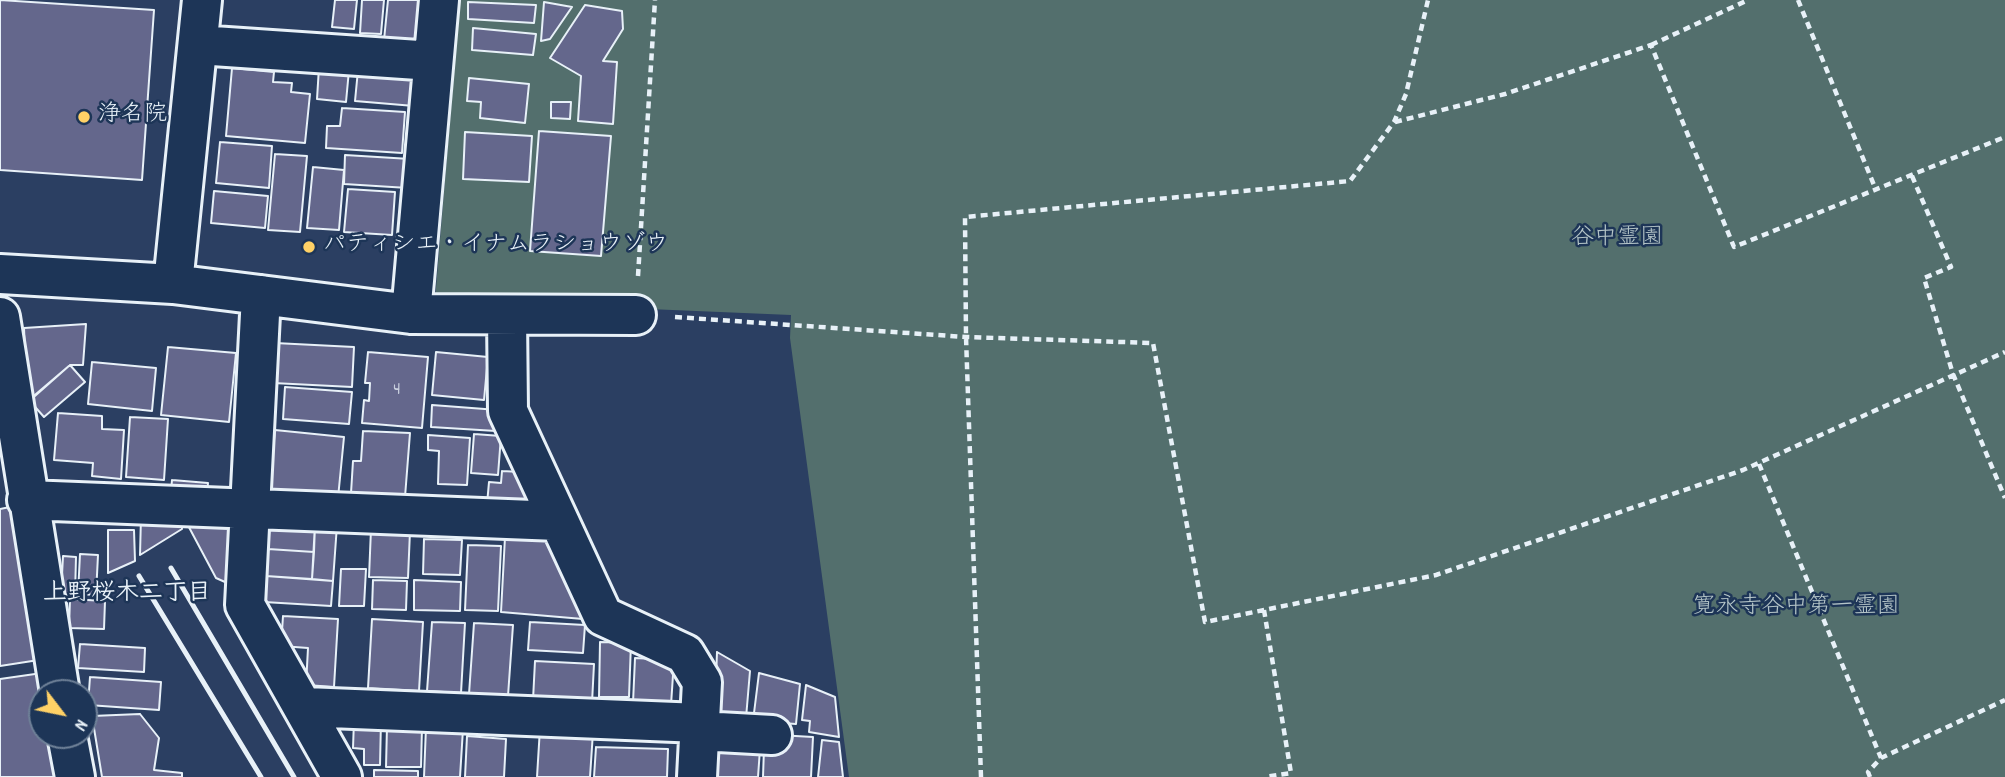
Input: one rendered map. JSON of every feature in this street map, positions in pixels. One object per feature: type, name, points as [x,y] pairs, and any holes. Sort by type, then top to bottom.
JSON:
[{"type":"street","points":[[173,284],[201,0]]},
{"type":"street","points":[[411,314],[439,0]]},
{"type":"street","points":[[198,46],[433,61]]},
{"type":"street","points":[[0,274],[173,284],[411,314],[636,315]]},
{"type":"street","points":[[261,295],[245,605],[305,707],[342,777]]},
{"type":"street","points":[[507,315],[508,411],[603,616],[685,654],[702,682],[697,777]]},
{"type":"street","points":[[0,317],[58,679]]},
{"type":"street","points":[[27,500],[558,521]]},
{"type":"street","points":[[305,707],[700,727],[772,735]]},
{"type":"street","points":[[70,749],[75,777]]},
{"type":"path","points":[[655,0],[636,315],[966,337],[1153,343],[1205,622],[1436,575],[1759,464],[2005,352]]},
{"type":"path","points":[[981,777],[966,337],[965,217],[1350,181],[1394,122],[1406,94],[1428,0]]},
{"type":"path","points":[[1394,122],[1505,94],[1651,45],[1748,0]]},
{"type":"path","points":[[1798,0],[1876,191]]},
{"type":"path","points":[[1651,45],[1734,247],[2005,136]]},
{"type":"path","points":[[1912,176],[1951,267],[1924,278],[1953,374],[2005,498]]},
{"type":"path","points":[[1759,464],[1881,758]]},
{"type":"path","points":[[1264,610],[1291,773],[1265,777]]},
{"type":"path","points":[[1870,777],[1868,772],[1881,758],[2005,701]]},
{"type":"green space","name":"谷中霊園","points":[[460,0],[2005,0],[2005,777],[849,777],[790,338],[791,315],[435,300]]},
{"type":"building","name":"浄名院","points":[[0,0],[154,10],[142,180],[0,170]]},
{"type":"building","points":[[335,0],[357,0],[354,29],[332,27]]},
{"type":"building","points":[[362,0],[384,0],[381,34],[360,33]]},
{"type":"building","points":[[388,0],[419,0],[415,43],[384,40]]},
{"type":"building","points":[[468,2],[536,5],[534,23],[468,19]]},
{"type":"building","points":[[544,2],[572,7],[550,39],[541,41]]},
{"type":"building","points":[[585,5],[622,11],[623,29],[603,61],[617,62],[613,124],[578,121],[581,76],[550,58]]},
{"type":"building","points":[[473,28],[536,34],[533,55],[472,50]]},
{"type":"building","points":[[319,67],[349,70],[346,102],[317,99]]},
{"type":"building","points":[[232,68],[274,72],[273,82],[292,83],[291,92],[310,94],[305,143],[226,136]]},
{"type":"building","points":[[358,70],[417,75],[414,106],[355,101]]},
{"type":"building","points":[[469,78],[529,84],[525,123],[480,118],[481,102],[467,101]]},
{"type":"building","points":[[551,102],[571,102],[570,119],[551,118]]},
{"type":"building","points":[[342,108],[405,112],[402,153],[326,148],[327,126],[340,126]]},
{"type":"building","points":[[539,131],[611,136],[601,256],[530,251]]},
{"type":"building","points":[[465,132],[532,136],[529,182],[463,179]]},
{"type":"building","points":[[220,142],[272,146],[269,188],[216,183]]},
{"type":"building","points":[[275,154],[307,156],[300,232],[268,230]]},
{"type":"building","points":[[345,155],[410,159],[408,188],[344,184]]},
{"type":"building","points":[[313,167],[344,170],[339,230],[307,228]]},
{"type":"building","points":[[348,189],[395,192],[392,235],[344,232]]},
{"type":"building","points":[[214,191],[268,196],[265,228],[211,223]]},
{"type":"building","points":[[86,324],[83,365],[70,365],[27,403],[24,328]]},
{"type":"building","points":[[275,343],[354,347],[352,387],[273,383]]},
{"type":"building","points":[[168,347],[236,353],[229,422],[161,415]]},
{"type":"building","points":[[368,352],[428,357],[422,428],[362,423],[364,400],[369,401],[370,383],[365,383]]},
{"type":"building","points":[[436,352],[488,357],[484,400],[432,395]]},
{"type":"building","points":[[92,362],[156,368],[152,411],[88,404]]},
{"type":"building","points":[[70,365],[85,382],[44,417],[29,400]]},
{"type":"building","points":[[285,387],[352,392],[349,424],[283,419]]},
{"type":"building","points":[[432,405],[498,410],[496,431],[431,427]]},
{"type":"building","points":[[58,413],[102,416],[102,429],[124,430],[121,479],[92,476],[93,463],[54,460]]},
{"type":"building","points":[[130,417],[168,419],[164,480],[126,477]]},
{"type":"building","points":[[275,430],[344,437],[338,498],[269,491]]},
{"type":"building","points":[[363,431],[410,433],[405,497],[351,493],[353,461],[361,461]]},
{"type":"building","points":[[474,434],[501,436],[498,475],[471,473]]},
{"type":"building","points":[[428,435],[470,438],[467,485],[438,484],[439,451],[428,450]]},
{"type":"building","points":[[502,471],[521,472],[520,484],[527,485],[526,507],[487,504],[489,482],[501,483]]},
{"type":"building","points":[[172,480],[208,483],[207,494],[171,491]]},
{"type":"building","points":[[20,505],[45,659],[0,666],[0,509]]},
{"type":"building","points":[[141,516],[181,517],[182,529],[140,555]]},
{"type":"building","points":[[183,516],[233,518],[228,579],[225,582],[216,578]]},
{"type":"building","points":[[270,521],[315,524],[314,552],[268,549]]},
{"type":"building","points":[[315,524],[337,525],[333,581],[312,579]]},
{"type":"building","points":[[371,529],[410,531],[408,578],[369,577]]},
{"type":"building","points":[[108,530],[134,530],[135,561],[108,573]]},
{"type":"building","points":[[505,537],[549,539],[583,619],[501,612]]},
{"type":"building","points":[[424,539],[462,540],[460,575],[423,574]]},
{"type":"building","points":[[468,545],[501,546],[498,611],[465,610]]},
{"type":"building","points":[[268,549],[314,552],[312,579],[266,576]]},
{"type":"building","points":[[80,554],[98,555],[96,595],[78,594]]},
{"type":"building","points":[[63,556],[76,557],[75,595],[61,594]]},
{"type":"building","points":[[341,569],[366,569],[364,606],[339,606]]},
{"type":"building","points":[[266,576],[333,581],[331,606],[264,602]]},
{"type":"building","points":[[373,580],[407,581],[406,610],[372,609]]},
{"type":"building","points":[[414,580],[461,582],[460,611],[414,610]]},
{"type":"building","points":[[70,599],[105,601],[104,629],[69,628]]},
{"type":"building","points":[[283,616],[338,619],[334,687],[306,685],[308,648],[281,646]]},
{"type":"building","points":[[372,619],[423,622],[419,691],[368,688]]},
{"type":"building","points":[[432,622],[465,623],[461,693],[427,691]]},
{"type":"building","points":[[530,622],[585,625],[583,653],[528,650]]},
{"type":"building","points":[[474,623],[513,625],[508,696],[469,694]]},
{"type":"building","points":[[600,642],[631,643],[629,697],[599,697]]},
{"type":"building","points":[[80,644],[145,648],[144,672],[78,668]]},
{"type":"building","points":[[717,652],[750,671],[746,718],[726,718],[715,706]]},
{"type":"building","points":[[635,658],[674,660],[671,705],[633,703]]},
{"type":"building","points":[[535,661],[594,664],[592,703],[533,700]]},
{"type":"building","points":[[42,673],[42,679],[28,679],[28,749],[53,749],[58,777],[0,777],[0,679]]},
{"type":"building","points":[[759,673],[800,684],[796,724],[753,721]]},
{"type":"building","points":[[90,677],[161,682],[159,710],[98,706],[98,679]]},
{"type":"building","points":[[806,685],[835,697],[839,737],[809,732],[810,721],[802,720]]},
{"type":"building","points":[[140,714],[159,738],[154,770],[182,773],[182,777],[102,777],[97,749],[98,716]]},
{"type":"building","points":[[354,720],[381,720],[380,765],[364,765],[364,749],[353,748]]},
{"type":"building","points":[[387,726],[422,727],[421,767],[386,767]]},
{"type":"building","points":[[426,727],[463,729],[460,777],[424,777]]},
{"type":"building","points":[[540,728],[593,732],[590,777],[537,777]]},
{"type":"building","points":[[778,735],[813,737],[811,777],[763,777],[764,748]]},
{"type":"building","points":[[467,736],[506,739],[504,777],[465,777]]},
{"type":"building","points":[[822,740],[839,742],[843,777],[818,777]]},
{"type":"building","points":[[713,745],[760,749],[758,777],[710,777]]},
{"type":"building","points":[[596,747],[668,749],[667,777],[594,777]]},
{"type":"building","points":[[374,770],[418,771],[418,777],[374,777]]},
{"type":"railway","points":[[171,568],[294,777]]},
{"type":"railway","points":[[139,576],[261,777]]},
{"type":"place","name":"浄名院","points":[[84,117]]},
{"type":"place","name":"パティシエ・イナムラショウゾウ","points":[[309,247]]},
{"type":"district","name":"上野桜木二丁目","points":[[127,596]]},
{"type":"park label","name":"寛永寺谷中第一霊園","points":[[1796,609]]}]
